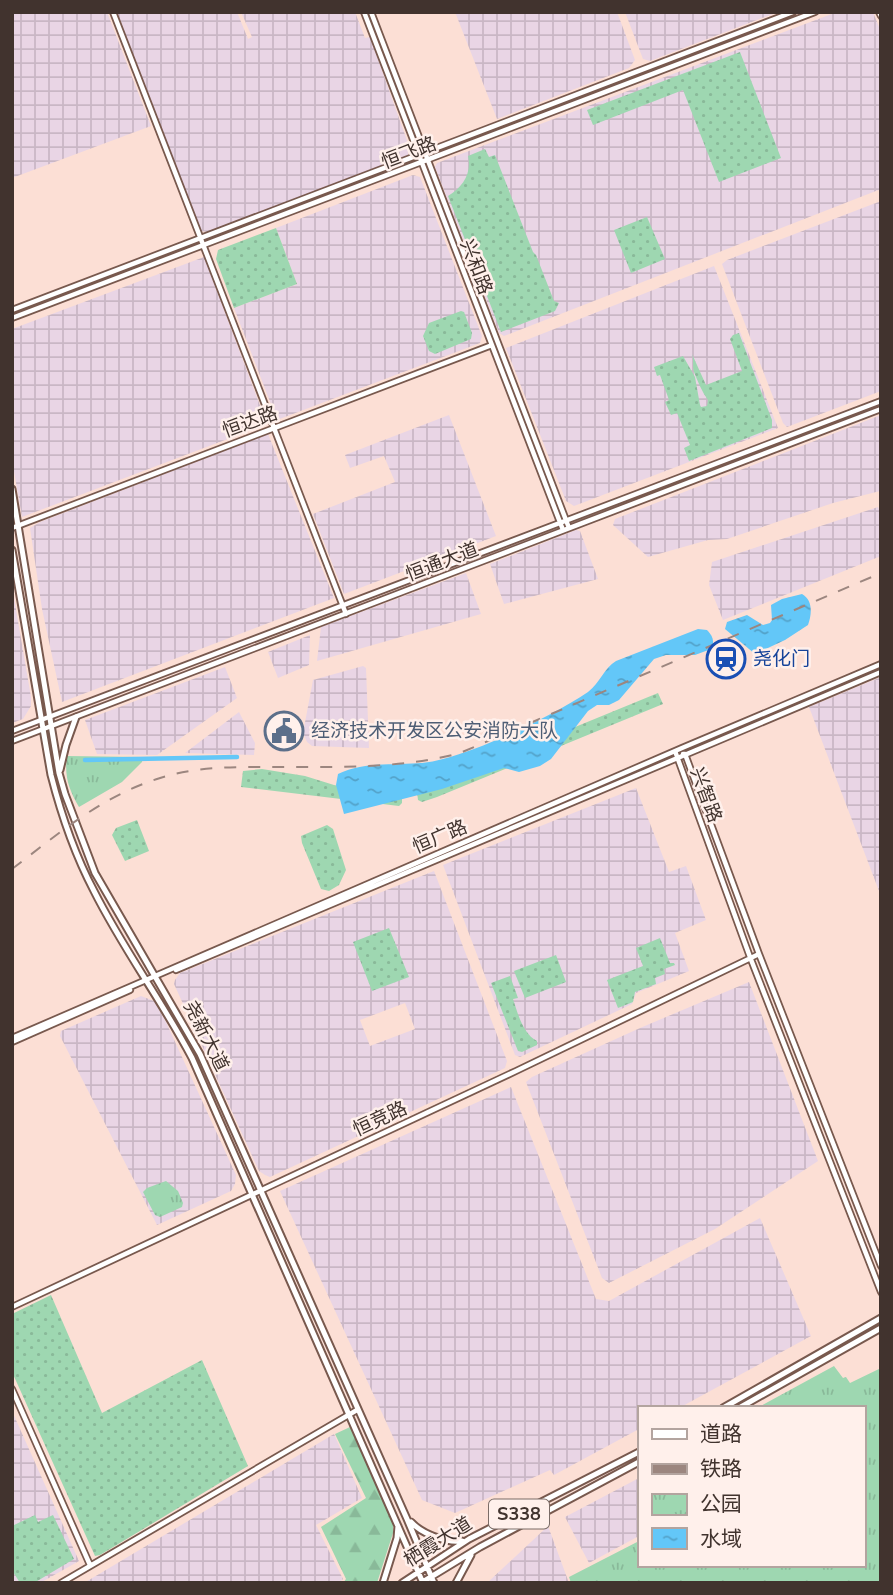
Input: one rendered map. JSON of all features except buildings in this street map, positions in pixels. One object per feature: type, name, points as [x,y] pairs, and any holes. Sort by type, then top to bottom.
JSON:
[{"type":"main road","points":[[113,12],[346,614]]},
{"type":"main road","name":"兴和路","points":[[364,12],[422,154]]},
{"type":"main road","name":"兴和路","points":[[371,12],[491,346],[563,530]]},
{"type":"main road","name":"恒飞路","points":[[12,310],[793,12]]},
{"type":"main road","name":"恒飞路","points":[[12,318],[816,12]]},
{"type":"main road","name":"兴和路","points":[[425,162],[569,528]]},
{"type":"main road","name":"恒达路","points":[[12,528],[498,344]]},
{"type":"main road","name":"恒通大道","points":[[12,731],[881,401]]},
{"type":"main road","name":"恒通大道","points":[[12,741],[881,409]]},
{"type":"main road","name":"尧新大道","points":[[12,489],[60,773],[65,794],[95,873],[200,1055],[433,1579]]},
{"type":"main road","name":"尧新大道","points":[[12,550],[56,797],[79,858],[94,891],[192,1058],[422,1582]]},
{"type":"main road","name":"恒广路","points":[[12,1040],[881,664]]},
{"type":"main road","name":"恒广路","points":[[156,977],[881,672]]},
{"type":"main road","points":[[60,773],[76,717]]},
{"type":"main road","name":"兴智路","points":[[675,751],[685,754],[759,954],[881,1266]]},
{"type":"main road","name":"兴智路","points":[[675,751],[750,957],[881,1292]]},
{"type":"main road","name":"恒竞路","points":[[12,1307],[759,954]]},
{"type":"main road","points":[[727,1406],[881,1318]]},
{"type":"main road","points":[[743,1406],[881,1328]]},
{"type":"main road","points":[[12,1389],[90,1565]]},
{"type":"main road","points":[[61,1583],[357,1410]]},
{"type":"main road","name":"栖霞大道","points":[[402,1583],[469,1539],[638,1453]]},
{"type":"main road","name":"栖霞大道","points":[[422,1582],[433,1579],[480,1547],[638,1463]]},
{"type":"main road","points":[[407,1519],[419,1530],[451,1542],[469,1539]]},
{"type":"main road","points":[[383,1583],[397,1538],[398,1523]]},
{"type":"main road","points":[[456,1583],[469,1558],[480,1547]]},
{"type":"shaded area","points":[[12,12],[107,12],[151,126],[12,178]]},
{"type":"shaded area","points":[[117,12],[237,12],[248,39],[252,37],[241,12],[355,12],[365,38],[370,37],[409,146],[408,156],[208,232],[201,231]]},
{"type":"shaded area","points":[[455,12],[617,12],[635,60],[629,68],[497,119]]},
{"type":"shaded area","points":[[625,12],[778,12],[650,61],[643,59]]},
{"type":"shaded area","points":[[837,12],[873,12],[881,32],[881,189],[504,336],[499,333],[435,167],[437,163]]},
{"type":"shaded area","points":[[413,175],[420,177],[482,336],[480,343],[277,420],[234,308],[297,284],[276,228]]},
{"type":"shaded area","points":[[881,201],[881,391],[787,427],[783,423],[722,264]]},
{"type":"shaded area","points":[[204,257],[267,424],[22,517],[12,460],[12,329]]},
{"type":"shaded area","points":[[714,266],[778,428],[574,506],[566,501],[506,348]]},
{"type":"shaded area","points":[[449,415],[496,536],[344,594],[313,514],[395,482],[384,456],[350,468],[345,455]]},
{"type":"shaded area","points":[[881,415],[880,491],[833,503],[727,539],[708,540],[648,557],[613,525],[615,519]]},
{"type":"shaded area","points":[[268,434],[334,598],[62,702],[42,609],[30,528]]},
{"type":"shaded area","points":[[878,507],[881,515],[881,556],[723,620],[709,585],[712,562]]},
{"type":"shaded area","points":[[576,530],[580,531],[598,579],[504,604],[490,564]]},
{"type":"shaded area","points":[[466,573],[481,614],[317,661],[321,627]]},
{"type":"shaded area","points":[[12,586],[31,706],[23,719],[12,723]]},
{"type":"shaded area","points":[[310,635],[309,665],[278,678],[268,652]]},
{"type":"shaded area","points":[[363,666],[366,668],[369,748],[312,746],[303,733],[313,680]]},
{"type":"shaded area","points":[[225,667],[237,698],[157,755],[97,754],[85,720]]},
{"type":"shaded area","points":[[881,677],[881,890],[879,891],[809,707]]},
{"type":"shaded area","points":[[239,712],[255,743],[254,755],[185,753]]},
{"type":"shaded area","points":[[636,788],[669,872],[686,866],[706,920],[675,933],[689,971],[636,993],[632,1004],[520,1057],[515,1055],[443,865]]},
{"type":"shaded area","points":[[434,871],[507,1061],[505,1068],[270,1177],[259,1171],[174,984],[180,973]],"holes":[[[405,1003],[415,1029],[370,1046],[360,1020]]]},
{"type":"shaded area","points":[[749,982],[818,1161],[715,1229],[609,1283],[602,1278],[526,1082],[640,1028]]},
{"type":"shaded area","points":[[141,996],[154,1001],[166,1022],[236,1175],[231,1191],[157,1225],[60,1036],[61,1031]]},
{"type":"shaded area","points":[[511,1087],[596,1299],[609,1301],[760,1218],[811,1336],[683,1406],[638,1406],[638,1430],[554,1475],[550,1470],[455,1513],[422,1500],[280,1191]]},
{"type":"shaded area","points":[[12,1411],[79,1561],[40,1583],[12,1583]]},
{"type":"shaded area","points":[[334,1434],[362,1498],[316,1525],[343,1579],[339,1583],[84,1583]]},
{"type":"shaded area","points":[[638,1479],[638,1537],[589,1563],[565,1517]]},
{"type":"shaded area","points":[[548,1526],[569,1583],[487,1583]]},
{"type":"green space","points":[[740,52],[781,158],[719,182],[683,90],[593,125],[587,110]]},
{"type":"green space","points":[[485,149],[489,157],[495,155],[554,301],[559,303],[555,311],[501,332],[448,196],[465,179],[469,168],[468,156]]},
{"type":"green space","points":[[647,217],[665,259],[631,273],[614,230]]},
{"type":"green space","points":[[276,228],[297,284],[234,308],[216,259],[218,250]]},
{"type":"green space","points":[[464,312],[472,333],[471,339],[435,354],[429,351],[423,336],[429,323]]},
{"type":"green space","points":[[739,333],[772,420],[772,428],[689,461],[684,448],[690,445],[677,413],[671,415],[665,402],[669,400],[660,375],[657,376],[654,367],[683,356],[695,377],[700,405],[707,406],[708,400],[694,372],[692,354],[706,385],[742,371],[730,339]]},
{"type":"green space","points":[[658,693],[663,704],[437,797],[422,802],[418,800],[417,792]]},
{"type":"green space","points":[[67,756],[143,757],[142,762],[122,782],[79,807],[68,783]]},
{"type":"green space","points":[[262,769],[371,792],[402,792],[402,803],[399,806],[241,787],[243,771]]},
{"type":"green space","points":[[137,820],[149,851],[125,861],[112,835],[116,828]]},
{"type":"green space","points":[[327,825],[333,829],[346,870],[339,885],[329,891],[321,889],[301,836]]},
{"type":"green space","points":[[389,928],[409,977],[372,991],[353,942]]},
{"type":"green space","points":[[660,938],[670,963],[675,965],[664,969],[665,974],[655,978],[656,984],[635,992],[633,1002],[618,1008],[607,980],[643,966],[636,948]]},
{"type":"green space","points":[[556,955],[566,982],[525,998],[514,971]]},
{"type":"green space","points":[[510,976],[518,998],[513,999],[519,1017],[528,1034],[537,1041],[537,1045],[522,1052],[518,1051],[491,983]]},
{"type":"green space","points":[[166,1181],[178,1191],[183,1203],[182,1207],[160,1217],[155,1215],[143,1192]]},
{"type":"green space","points":[[51,1295],[102,1413],[202,1360],[248,1466],[95,1556],[12,1372],[12,1314]]},
{"type":"green space","points":[[834,1366],[850,1383],[881,1368],[881,1583],[571,1583],[569,1577],[638,1542],[638,1567],[865,1567],[865,1406],[761,1406]]},
{"type":"green space","points":[[350,1427],[393,1523],[393,1533],[377,1583],[343,1583],[346,1579],[321,1527],[366,1498],[335,1434]]},
{"type":"green space","points":[[35,1515],[38,1522],[53,1515],[74,1559],[34,1583],[20,1583],[12,1570],[12,1526]]},
{"type":"water","points":[[802,594],[811,608],[808,625],[785,640],[755,654],[725,629],[727,622],[747,615],[763,625],[770,623],[771,605]]},
{"type":"water","points":[[698,629],[707,630],[711,635],[711,649],[695,655],[666,655],[654,659],[619,700],[609,705],[597,705],[588,711],[551,759],[540,766],[519,772],[504,768],[442,789],[344,814],[336,785],[338,774],[363,766],[430,762],[478,747],[556,711],[588,692],[616,661]]},
{"type":"waterway","points":[[85,760],[237,757]]},
{"type":"railway","points":[[12,869],[99,806],[157,779],[215,768],[368,766],[414,762],[460,753],[881,573]]},
{"type":"place","name":"尧化门","points":[[726,659]]},
{"type":"place","name":"经济技术开发区公安消防大队","points":[[284,731]]}]
